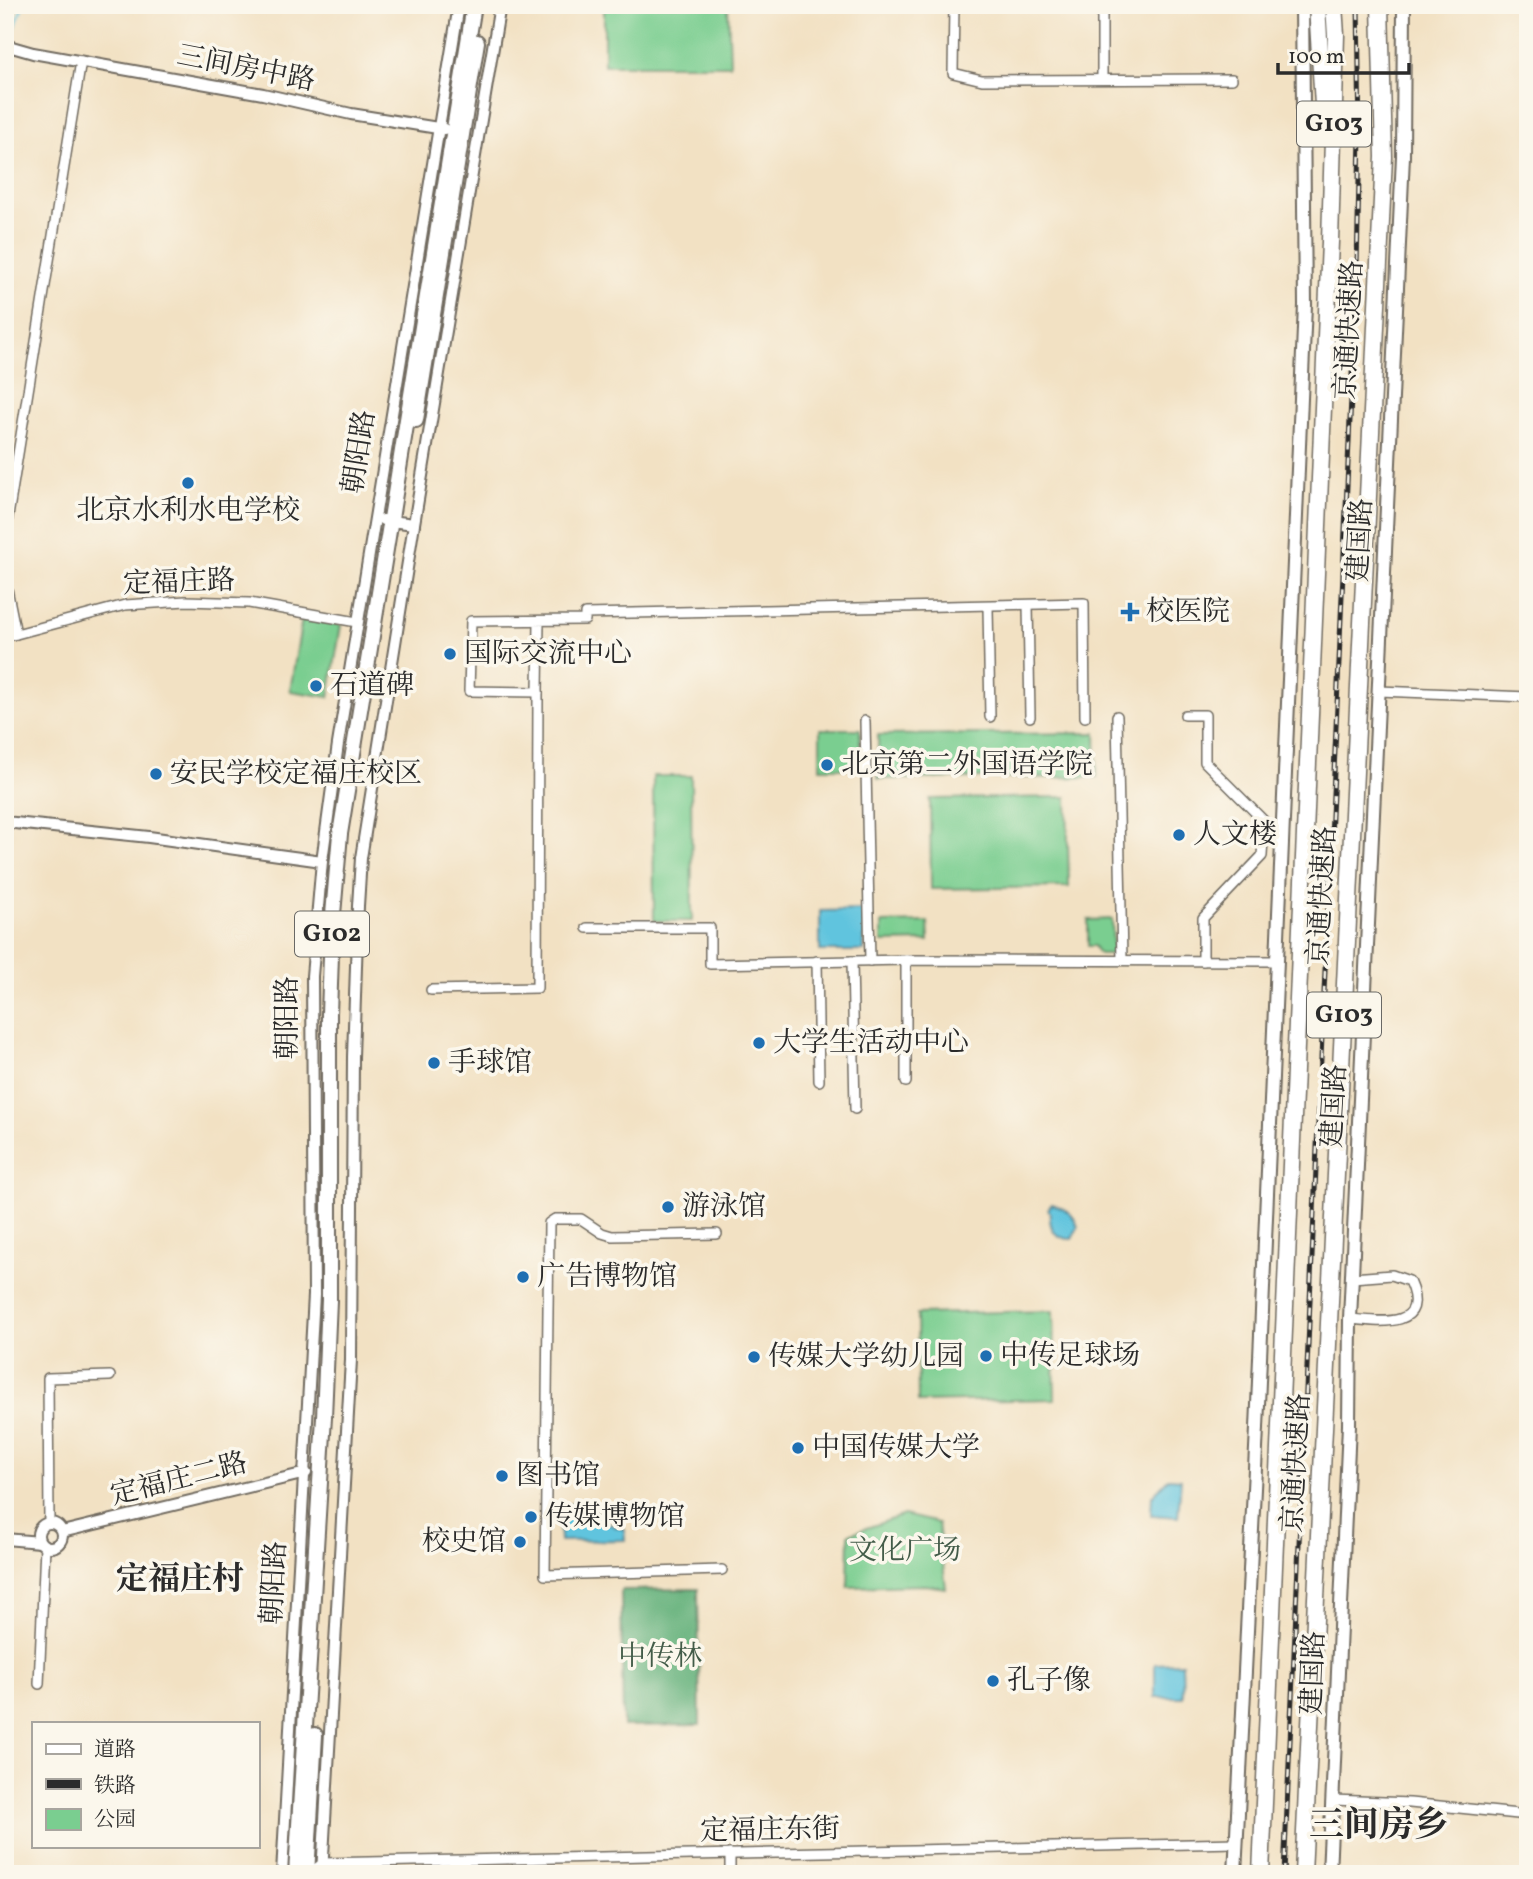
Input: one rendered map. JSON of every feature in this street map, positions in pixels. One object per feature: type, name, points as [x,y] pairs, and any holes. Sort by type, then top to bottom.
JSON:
[{"type":"highway","name":"朝阳路","points":[[308,1874],[338,1300],[338,1015],[341,927],[349,835],[401,522],[459,132],[474,5]]},
{"type":"highway","name":"朝阳路","points":[[459,132],[484,5]]},
{"type":"highway","points":[[1317,5],[1330,242]]},
{"type":"highway","name":"京通快速路","points":[[1261,1874],[1330,242],[1336,35],[1334,5]]},
{"type":"highway","name":"京通快速路","points":[[1303,1874],[1384,157],[1380,5]]},
{"type":"highway","points":[[1384,157],[1392,43],[1391,5]]},
{"type":"highway","name":"朝阳路","points":[[296,1874],[312,1634],[329,1300],[329,1014],[332,926],[340,834],[401,522]]},
{"type":"main road","points":[[1235,1874],[1305,305],[1302,5]]},
{"type":"main road","name":"建国路","points":[[1329,1874],[1349,1425],[1350,1320],[1403,156],[1404,5]]},
{"type":"street","name":"朝阳路","points":[[459,5],[459,132]]},
{"type":"street","name":"朝阳路","points":[[282,1874],[314,1295],[312,976],[321,861],[374,519],[459,132],[500,5]]},
{"type":"street","points":[[954,5],[953,73],[982,80],[1232,79]]},
{"type":"street","points":[[1102,5],[1102,79]]},
{"type":"street","name":"三间房中路","points":[[5,45],[24,52],[459,132]]},
{"type":"street","points":[[5,535],[81,61]]},
{"type":"street","points":[[374,519],[401,522]]},
{"type":"street","name":"朝阳路","points":[[322,1868],[352,1348],[353,1057],[358,906],[401,522]]},
{"type":"street","points":[[5,579],[16,634]]},
{"type":"street","name":"定福庄路","points":[[5,637],[125,605],[186,601],[249,603],[357,622]]},
{"type":"street","points":[[537,692],[469,691],[471,621],[585,620],[585,614],[1084,603],[1085,717]]},
{"type":"street","points":[[1028,605],[1030,718]]},
{"type":"street","points":[[988,607],[990,718]]},
{"type":"street","points":[[431,990],[537,988],[539,621]]},
{"type":"street","points":[[1379,691],[1528,697]]},
{"type":"street","points":[[1185,715],[1205,715],[1205,762],[1264,821],[1262,856],[1203,918],[1203,961]]},
{"type":"street","points":[[1117,716],[1122,960]]},
{"type":"street","points":[[865,721],[870,961]]},
{"type":"street","points":[[5,822],[149,837],[321,861]]},
{"type":"street","points":[[587,928],[710,928],[710,964],[906,960],[1277,961]]},
{"type":"street","points":[[906,960],[906,1082]]},
{"type":"street","points":[[817,961],[820,1081]]},
{"type":"street","points":[[852,961],[855,1109]]},
{"type":"street","points":[[717,1234],[612,1236],[602,1233],[581,1219],[555,1219],[549,1223],[545,1575],[722,1570]]},
{"type":"street","points":[[1350,1320],[1397,1321],[1409,1314],[1416,1305],[1416,1296],[1409,1281],[1392,1275],[1352,1278]]},
{"type":"street","points":[[49,1522],[48,1377],[110,1376]]},
{"type":"street","name":"定福庄二路","points":[[41,1541],[58,1545],[62,1532],[306,1473]]},
{"type":"street","points":[[49,1522],[58,1525],[62,1532]]},
{"type":"street","points":[[39,1684],[40,1528],[49,1522]]},
{"type":"street","points":[[5,1532],[41,1541]]},
{"type":"street","points":[[5,1539],[41,1541]]},
{"type":"street","points":[[1333,1800],[1410,1803],[1528,1815]]},
{"type":"street","name":"定福庄东街","points":[[322,1868],[730,1854],[1237,1843]]},
{"type":"street","points":[[730,1854],[730,1874]]},
{"type":"street","points":[[308,1874],[322,1868]]},
{"type":"green space","points":[[604,5],[728,5],[730,65],[604,65]]},
{"type":"green space","points":[[302,619],[341,625],[329,697],[290,691]]},
{"type":"green space","points":[[820,729],[860,729],[860,768],[820,768]]},
{"type":"green space","points":[[1096,733],[1097,777],[878,779],[878,735]]},
{"type":"green space","points":[[653,776],[691,776],[692,921],[654,921]]},
{"type":"green space","points":[[1067,797],[1069,887],[931,889],[930,799]]},
{"type":"green space","points":[[1112,919],[1113,954],[1099,954],[1094,946],[1088,946],[1088,920]]},
{"type":"green space","points":[[928,922],[929,941],[882,942],[882,923]]},
{"type":"green space","name":"中传足球场","points":[[1053,1311],[1055,1399],[918,1402],[917,1314]]},
{"type":"green space","name":"文化广场","points":[[904,1515],[938,1523],[946,1588],[925,1585],[848,1587],[849,1534]]},
{"type":"green space","name":"中传林","points":[[698,1589],[700,1725],[623,1726],[621,1590]]},
{"type":"water","points":[[864,910],[864,951],[820,951],[820,911]]},
{"type":"water","points":[[1052,1204],[1074,1218],[1078,1227],[1072,1239],[1061,1237],[1054,1232],[1048,1209]]},
{"type":"water","points":[[1169,1478],[1181,1479],[1178,1517],[1151,1515],[1152,1496]]},
{"type":"water","points":[[577,1501],[590,1507],[611,1524],[624,1529],[625,1540],[560,1541],[559,1520],[564,1507]]},
{"type":"water","points":[[1182,1663],[1183,1697],[1155,1697],[1155,1664]]},
{"type":"waterway","points":[[9,44],[23,5]]},
{"type":"railway","points":[[1284,1874],[1357,265],[1360,136],[1358,5]]},
{"type":"place","name":"北京水利水电学校","points":[[188,483]]},
{"type":"place","name":"校医院","points":[[1130,612]]},
{"type":"place","name":"国际交流中心","points":[[450,654]]},
{"type":"place","name":"石道碑","points":[[316,686]]},
{"type":"place","name":"北京第二外国语学院","points":[[827,765]]},
{"type":"place","name":"安民学校定福庄校区","points":[[156,774]]},
{"type":"place","name":"人文楼","points":[[1179,835]]},
{"type":"place","name":"大学生活动中心","points":[[759,1043]]},
{"type":"place","name":"手球馆","points":[[434,1063]]},
{"type":"place","name":"游泳馆","points":[[668,1207]]},
{"type":"place","name":"广告博物馆","points":[[523,1277]]},
{"type":"place","name":"中传足球场","points":[[986,1356]]},
{"type":"place","name":"传媒大学幼儿园","points":[[754,1357]]},
{"type":"place","name":"中国传媒大学","points":[[798,1448]]},
{"type":"place","name":"图书馆","points":[[502,1476]]},
{"type":"place","name":"传媒博物馆","points":[[531,1517]]},
{"type":"place","name":"校史馆","points":[[520,1542]]},
{"type":"place","name":"孔子像","points":[[993,1681]]},
{"type":"district","name":"定福庄村","points":[[180,1581]]},
{"type":"district","name":"三间房乡","points":[[1379,1827]]}]
